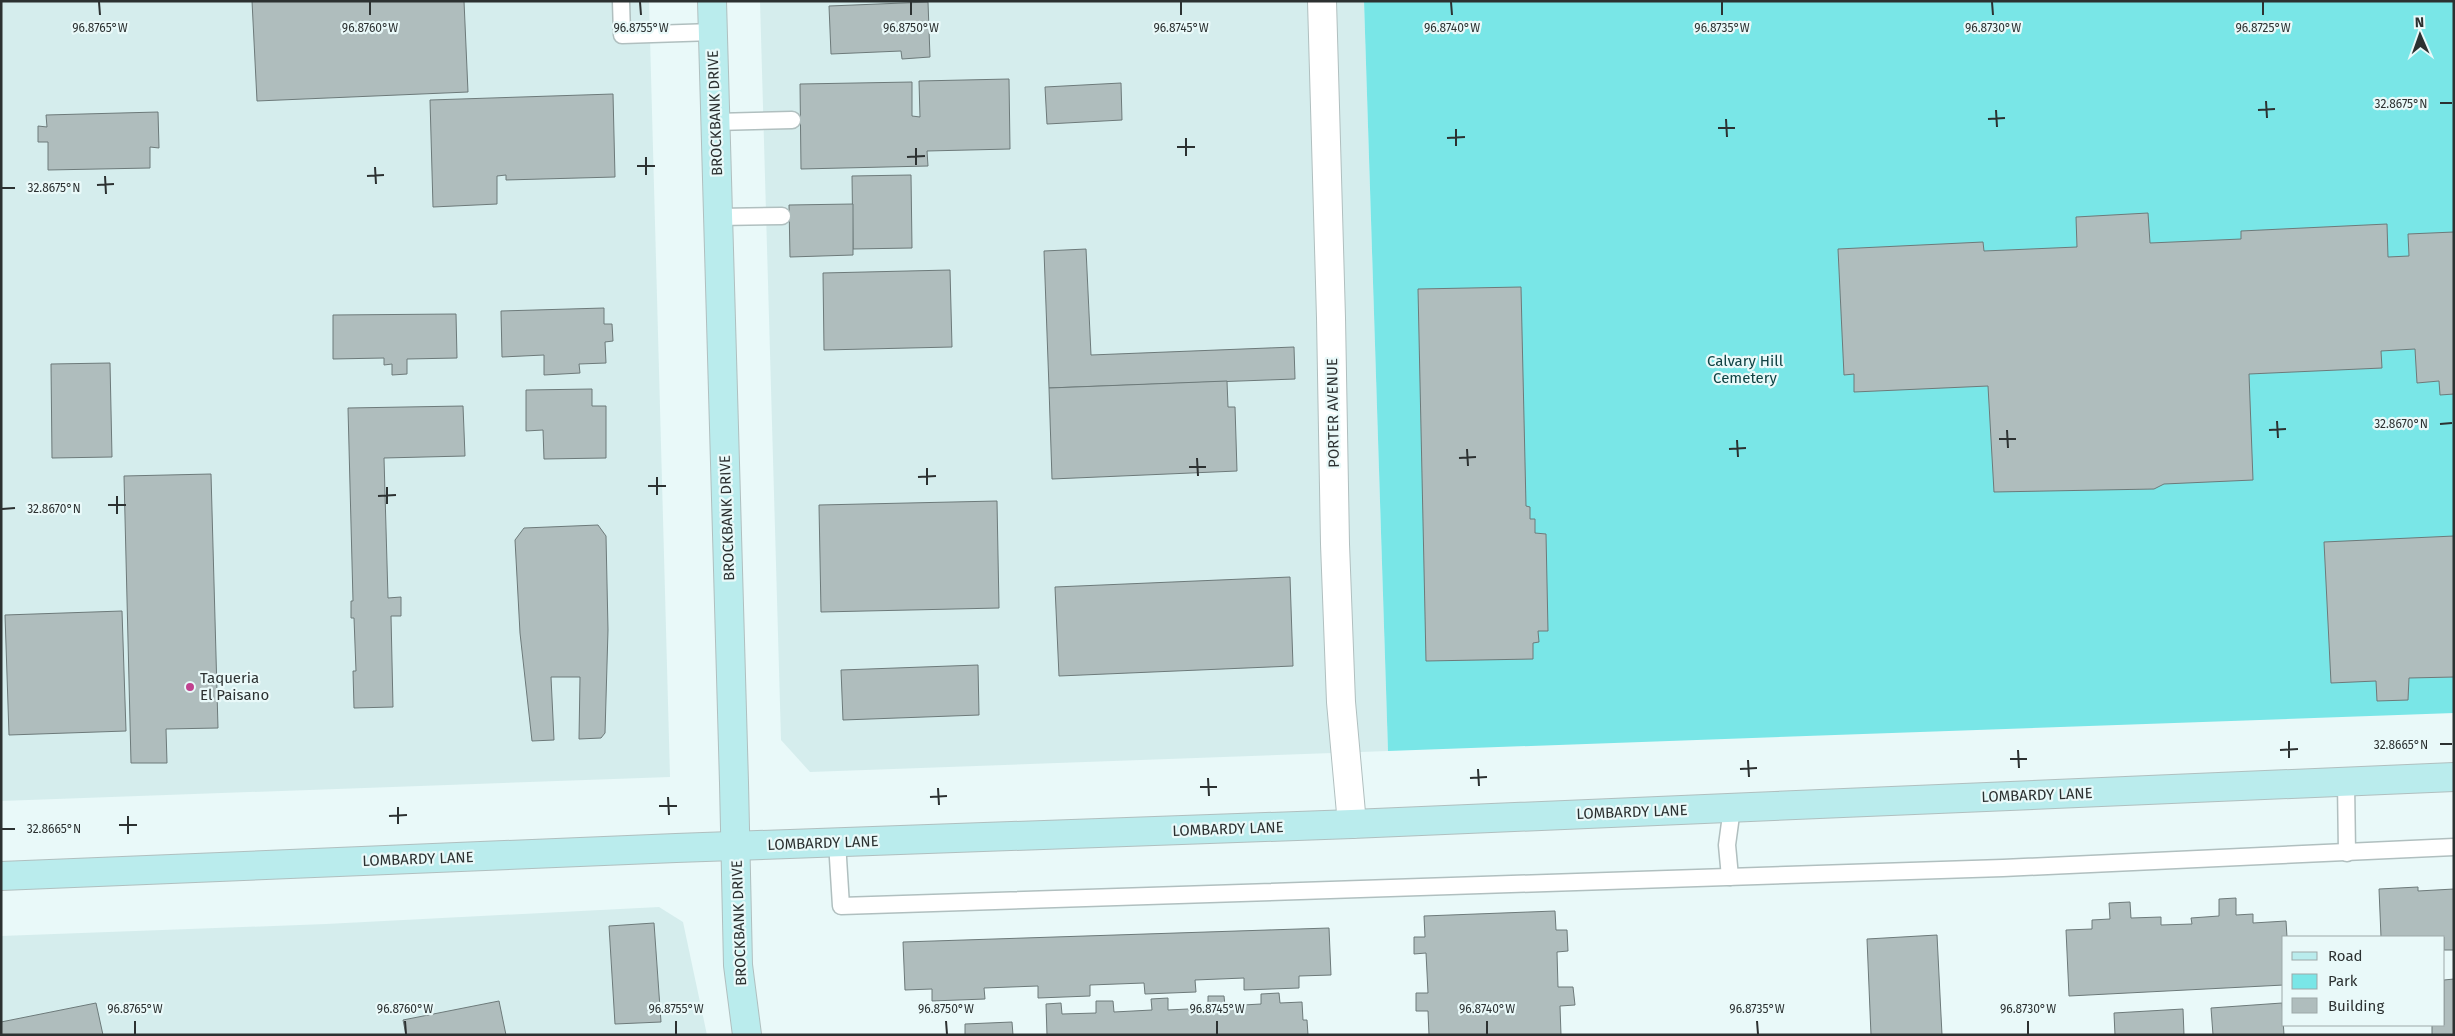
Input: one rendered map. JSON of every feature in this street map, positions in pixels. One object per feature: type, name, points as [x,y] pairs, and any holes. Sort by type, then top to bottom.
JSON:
[{"type":"main road","name":"BROCKBANK DRIVE","points":[[712,1],[738,965],[747,1035]]},
{"type":"main road","name":"LOMBARDY LANE","points":[[1,876],[837,842],[1352,824],[2454,777]]},
{"type":"street","name":"PORTER AVENUE","points":[[1322,1],[1335,544],[1341,702],[1352,824]]},
{"type":"lane","points":[[621,1],[622,35],[713,32]]},
{"type":"lane","points":[[715,122],[792,120]]},
{"type":"lane","points":[[718,217],[782,216]]},
{"type":"lane","points":[[2346,782],[2347,852]]},
{"type":"lane","points":[[1730,877],[1728,845],[1732,808]]},
{"type":"lane","points":[[837,842],[841,906],[2002,868],[2454,847]]},
{"type":"shaded area","points":[[1,1],[649,1],[670,777],[1,801]]},
{"type":"shaded area","points":[[760,1],[1364,1],[1388,751],[810,772],[781,740]]},
{"type":"shaded area","points":[[659,907],[683,922],[707,1035],[1,1035],[1,936],[326,924]]},
{"type":"green space","name":"Calvary Hill Cemetery","points":[[1364,1],[2454,1],[2454,713],[1388,751]]},
{"type":"building","points":[[252,1],[464,1],[468,92],[257,101]]},
{"type":"building","points":[[928,2],[930,57],[902,59],[901,51],[831,54],[829,6]]},
{"type":"building","points":[[1009,79],[1010,149],[927,151],[928,166],[801,169],[800,84],[912,82],[912,116],[920,117],[919,81]]},
{"type":"building","points":[[1121,83],[1122,120],[1047,124],[1045,87]]},
{"type":"building","points":[[613,94],[615,177],[506,180],[506,175],[497,176],[497,204],[433,207],[430,100]]},
{"type":"building","points":[[158,112],[159,148],[150,147],[150,168],[48,170],[48,142],[38,142],[38,126],[47,127],[46,115]]},
{"type":"building","points":[[911,175],[912,248],[853,249],[852,176]]},
{"type":"building","points":[[853,204],[853,255],[790,257],[789,205]]},
{"type":"building","points":[[2148,213],[2150,243],[2241,239],[2241,231],[2387,224],[2388,257],[2409,256],[2408,234],[2454,232],[2454,394],[2440,395],[2439,381],[2417,383],[2415,349],[2381,351],[2382,368],[2249,374],[2253,480],[2164,484],[2154,489],[1994,492],[1988,386],[1854,392],[1854,374],[1844,375],[1838,249],[1983,242],[1984,251],[2077,247],[2076,217]]},
{"type":"building","points":[[1086,249],[1091,355],[1294,347],[1295,379],[1049,388],[1044,251]]},
{"type":"building","points":[[950,270],[952,347],[824,350],[823,273]]},
{"type":"building","points":[[1521,287],[1526,506],[1530,507],[1530,519],[1535,519],[1535,533],[1546,534],[1548,631],[1538,631],[1539,642],[1533,643],[1533,659],[1426,661],[1418,289]]},
{"type":"building","points":[[604,308],[604,324],[612,324],[613,341],[605,342],[606,363],[579,364],[580,373],[544,375],[544,355],[502,357],[501,311]]},
{"type":"building","points":[[456,314],[457,358],[407,359],[407,374],[392,375],[392,364],[384,365],[384,358],[333,359],[333,315]]},
{"type":"building","points":[[110,363],[112,457],[52,458],[51,364]]},
{"type":"building","points":[[1227,381],[1228,407],[1235,407],[1237,471],[1052,479],[1049,388]]},
{"type":"building","points":[[592,389],[592,406],[606,406],[606,458],[544,459],[543,430],[526,431],[526,390]]},
{"type":"building","points":[[463,406],[465,456],[384,458],[388,598],[401,597],[401,616],[391,616],[393,707],[354,708],[353,671],[356,671],[354,618],[351,618],[351,601],[353,601],[348,408]]},
{"type":"building","points":[[211,474],[218,728],[166,729],[167,763],[131,763],[124,476]]},
{"type":"building","points":[[997,501],[999,608],[821,612],[819,505]]},
{"type":"building","points":[[598,525],[606,536],[608,630],[605,733],[601,738],[579,739],[580,677],[551,677],[554,740],[532,741],[520,633],[515,540],[524,528]]},
{"type":"building","points":[[2454,536],[2454,677],[2409,678],[2408,700],[2377,701],[2376,681],[2331,683],[2324,542]]},
{"type":"building","points":[[1290,577],[1293,666],[1059,676],[1055,587]]},
{"type":"building","points":[[122,611],[126,731],[9,735],[5,615]]},
{"type":"building","points":[[978,665],[979,715],[843,720],[841,670]]},
{"type":"building","points":[[2418,887],[2418,891],[2454,889],[2454,950],[2445,950],[2445,936],[2381,936],[2379,889]]},
{"type":"building","points":[[2236,898],[2236,915],[2253,914],[2253,923],[2286,921],[2287,936],[2282,936],[2282,985],[2069,996],[2066,930],[2092,929],[2092,920],[2110,919],[2109,903],[2130,902],[2131,918],[2161,917],[2161,925],[2192,924],[2191,918],[2219,916],[2219,899]]},
{"type":"building","points":[[1555,911],[1556,930],[1567,930],[1568,951],[1557,952],[1558,987],[1573,987],[1575,1005],[1560,1006],[1561,1035],[1429,1035],[1428,1011],[1416,1011],[1416,993],[1428,993],[1426,953],[1414,954],[1414,937],[1425,937],[1424,916]]},
{"type":"building","points":[[654,923],[661,1022],[615,1024],[609,926]]},
{"type":"building","points":[[1329,928],[1331,975],[1299,976],[1299,988],[1244,990],[1244,978],[1195,980],[1196,992],[1145,994],[1144,983],[1090,985],[1090,996],[1038,998],[1038,986],[984,988],[985,999],[932,1001],[932,989],[905,990],[903,942]]},
{"type":"building","points":[[1937,935],[1942,1035],[1871,1035],[1867,939]]},
{"type":"building","points":[[2454,979],[2454,1035],[2432,1035],[2432,1026],[2445,1026],[2445,980]]},
{"type":"building","points":[[1279,993],[1280,1003],[1302,1002],[1303,1020],[1307,1020],[1308,1035],[1047,1035],[1046,1004],[1061,1003],[1062,1014],[1096,1013],[1096,1001],[1113,1001],[1114,1012],[1152,1010],[1151,999],[1168,998],[1168,1010],[1208,1008],[1208,996],[1224,996],[1225,1006],[1261,1004],[1261,994]]},
{"type":"building","points":[[499,1001],[506,1035],[406,1035],[403,1020]]},
{"type":"building","points":[[96,1003],[103,1035],[1,1035],[1,1022]]},
{"type":"building","points":[[2282,1003],[2284,1035],[2213,1035],[2211,1008]]},
{"type":"building","points":[[2183,1009],[2184,1035],[2115,1035],[2114,1013]]},
{"type":"building","points":[[1012,1022],[1013,1035],[965,1035],[965,1024]]},
{"type":"place","name":"Taqueria El Paisano","points":[[190,687]]}]
